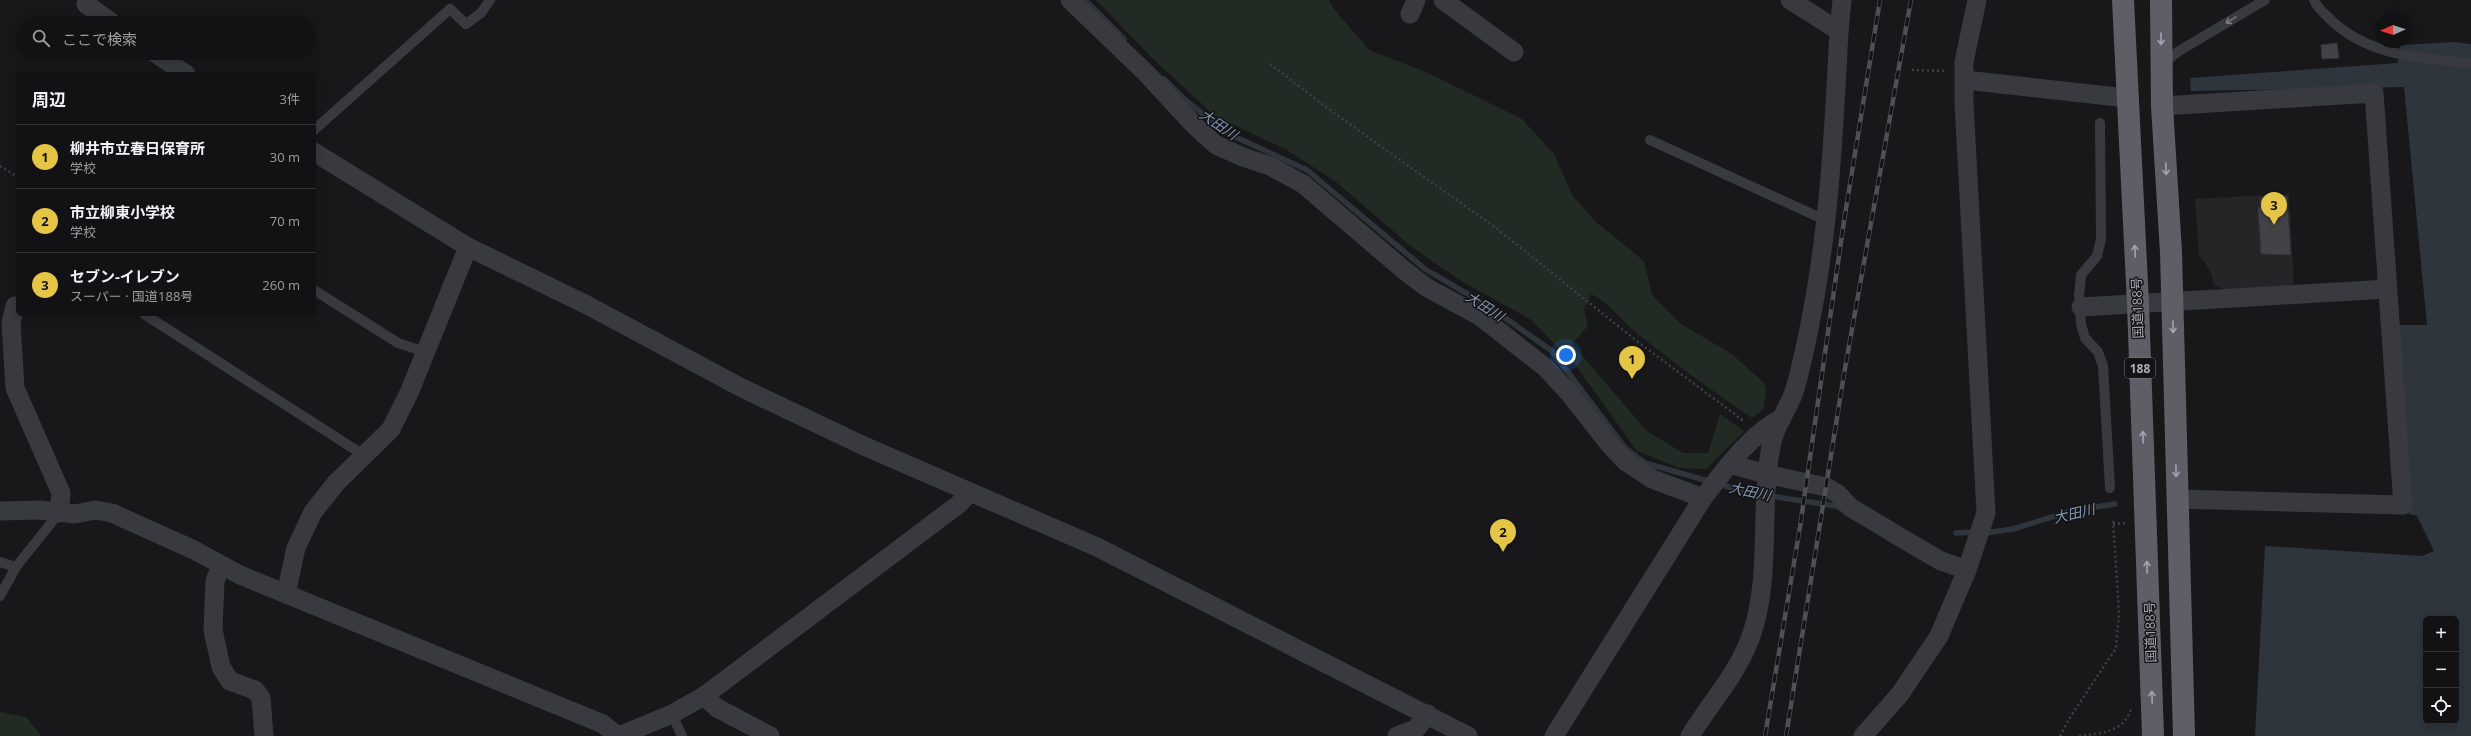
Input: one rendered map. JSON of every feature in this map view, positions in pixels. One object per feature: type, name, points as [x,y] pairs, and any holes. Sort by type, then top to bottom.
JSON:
[{"type":"highway","name":"国道188号","points":[[2123,0],[2138,304],[2153,736]]},
{"type":"highway","name":"188","points":[[2161,0],[2162,106],[2172,302],[2184,736]]},
{"type":"street","points":[[1070,0],[1147,74],[1195,126],[1216,145],[1243,157],[1270,166],[1303,184],[1405,272],[1426,287],[1481,316],[1546,368],[1570,393],[1609,444],[1625,461],[1652,478],[1710,488]]},
{"type":"street","points":[[1443,0],[1514,52]]},
{"type":"street","points":[[1790,0],[1839,31]]},
{"type":"street","points":[[1690,736],[1733,675],[1750,638],[1757,610],[1762,573],[1766,474],[1773,440],[1794,393],[1812,312],[1825,220],[1832,162],[1842,0]]},
{"type":"street","points":[[1863,736],[1900,694],[1939,636],[1967,570],[1986,513],[1964,103],[1964,62],[1977,0]]},
{"type":"street","points":[[84,1],[103,16]]},
{"type":"street","points":[[165,60],[183,72]]},
{"type":"street","points":[[1965,80],[2127,98]]},
{"type":"street","points":[[2162,106],[2374,93],[2403,504],[2177,499]]},
{"type":"street","points":[[316,153],[468,247],[587,305],[742,388],[864,446],[969,493],[1097,547],[1428,714],[1468,736]]},
{"type":"street","points":[[286,594],[296,548],[313,512],[336,483],[391,429],[409,394],[468,247]]},
{"type":"street","points":[[2081,307],[2387,289]]},
{"type":"street","points":[[16,306],[11,323],[15,388],[36,440],[51,466],[60,493],[59,513]]},
{"type":"street","points":[[1554,736],[1710,488],[1730,464],[1768,424],[1782,418]]},
{"type":"street","points":[[1730,464],[1766,474],[1826,487],[1838,494],[1850,506],[1941,562],[1967,570]]},
{"type":"street","points":[[0,511],[39,510],[75,514],[95,510],[112,513],[194,550],[221,566],[286,594],[603,724],[618,736],[672,714],[704,696],[959,504],[969,493]]},
{"type":"street","points":[[221,566],[215,581],[213,630],[221,667],[230,681],[254,690],[261,698],[264,736]]},
{"type":"street","points":[[704,696],[717,708],[770,736]]},
{"type":"street","points":[[1397,736],[1416,729],[1428,714]]},
{"type":"lane","points":[[316,128],[450,9],[466,24],[481,12],[490,0]]},
{"type":"lane","points":[[2162,64],[2179,52],[2265,0]]},
{"type":"lane","points":[[2313,1],[2346,34],[2369,46],[2399,54],[2466,63]]},
{"type":"lane","points":[[2100,123],[2101,239],[2098,256],[2081,275],[2079,296],[2081,307],[2081,324],[2085,338],[2098,352],[2103,366],[2110,488]]},
{"type":"lane","points":[[1650,140],[1825,220]]},
{"type":"lane","points":[[316,291],[398,343],[425,352]]},
{"type":"lane","points":[[147,316],[365,456]]},
{"type":"lane","points":[[0,596],[16,567],[59,513]]},
{"type":"lane","points":[[0,562],[16,567]]},
{"type":"lane","points":[[672,714],[682,736]]},
{"type":"path","points":[[1270,64],[1334,113],[1496,228],[1638,342],[1760,433]]},
{"type":"path","points":[[1912,70],[1956,72],[1965,80]]},
{"type":"path","points":[[0,166],[16,176]]},
{"type":"path","points":[[2060,736],[2069,719],[2116,648],[2119,613],[2113,522],[2128,523]]},
{"type":"shaded area","points":[[1096,0],[1329,0],[1334,9],[1369,50],[1426,72],[1522,119],[1554,154],[1573,196],[1596,222],[1644,261],[1652,295],[1681,324],[1732,354],[1764,383],[1766,392],[1763,410],[1752,418],[1707,387],[1635,332],[1603,301],[1591,294],[1584,309],[1588,326],[1572,344],[1647,431],[1683,453],[1708,453],[1720,414],[1744,431],[1706,469],[1679,468],[1637,451],[1574,363],[1530,319],[1463,282],[1413,248],[1336,182],[1287,150],[1215,116],[1152,58]]},
{"type":"shaded area","points":[[2453,42],[2471,44],[2471,736],[2255,736],[2265,546],[2422,556],[2434,551],[2417,516],[2409,514],[2399,325],[2427,325],[2404,87],[2191,91],[2190,78],[2398,63],[2400,48],[2411,48],[2411,44]]},
{"type":"shaded area","points":[[2289,194],[2294,289],[2229,291],[2214,285],[2210,270],[2199,255],[2195,199]]},
{"type":"shaded area","points":[[0,712],[26,717],[41,736],[0,736]]},
{"type":"building","points":[[2337,43],[2339,58],[2322,59],[2321,45]]},
{"type":"building","points":[[2287,196],[2291,255],[2261,254],[2258,207],[2260,207],[2260,198]]},
{"type":"waterway","name":"大田川","points":[[1085,0],[1124,39]]},
{"type":"waterway","name":"大田川","points":[[1164,79],[1185,100],[1229,134],[1307,170],[1425,269],[1488,306],[1552,351],[1625,448],[1645,463],[1750,493],[1836,506],[1842,509]]},
{"type":"waterway","name":"大田川","points":[[1986,533],[2013,529],[2075,510],[2115,504]]},
{"type":"waterway","name":"大田川","points":[[1956,533],[1973,532]]},
{"type":"railway","points":[[1765,736],[1800,527],[1844,221],[1880,0]]},
{"type":"railway","points":[[1786,736],[1844,374],[1911,0]]},
{"type":"place","name":"セブン-イレブン","points":[[2274,225]]},
{"type":"place","name":"柳井市立春日保育所","points":[[1632,379]]},
{"type":"place","name":"市立柳東小学校","points":[[1503,552]]}]
